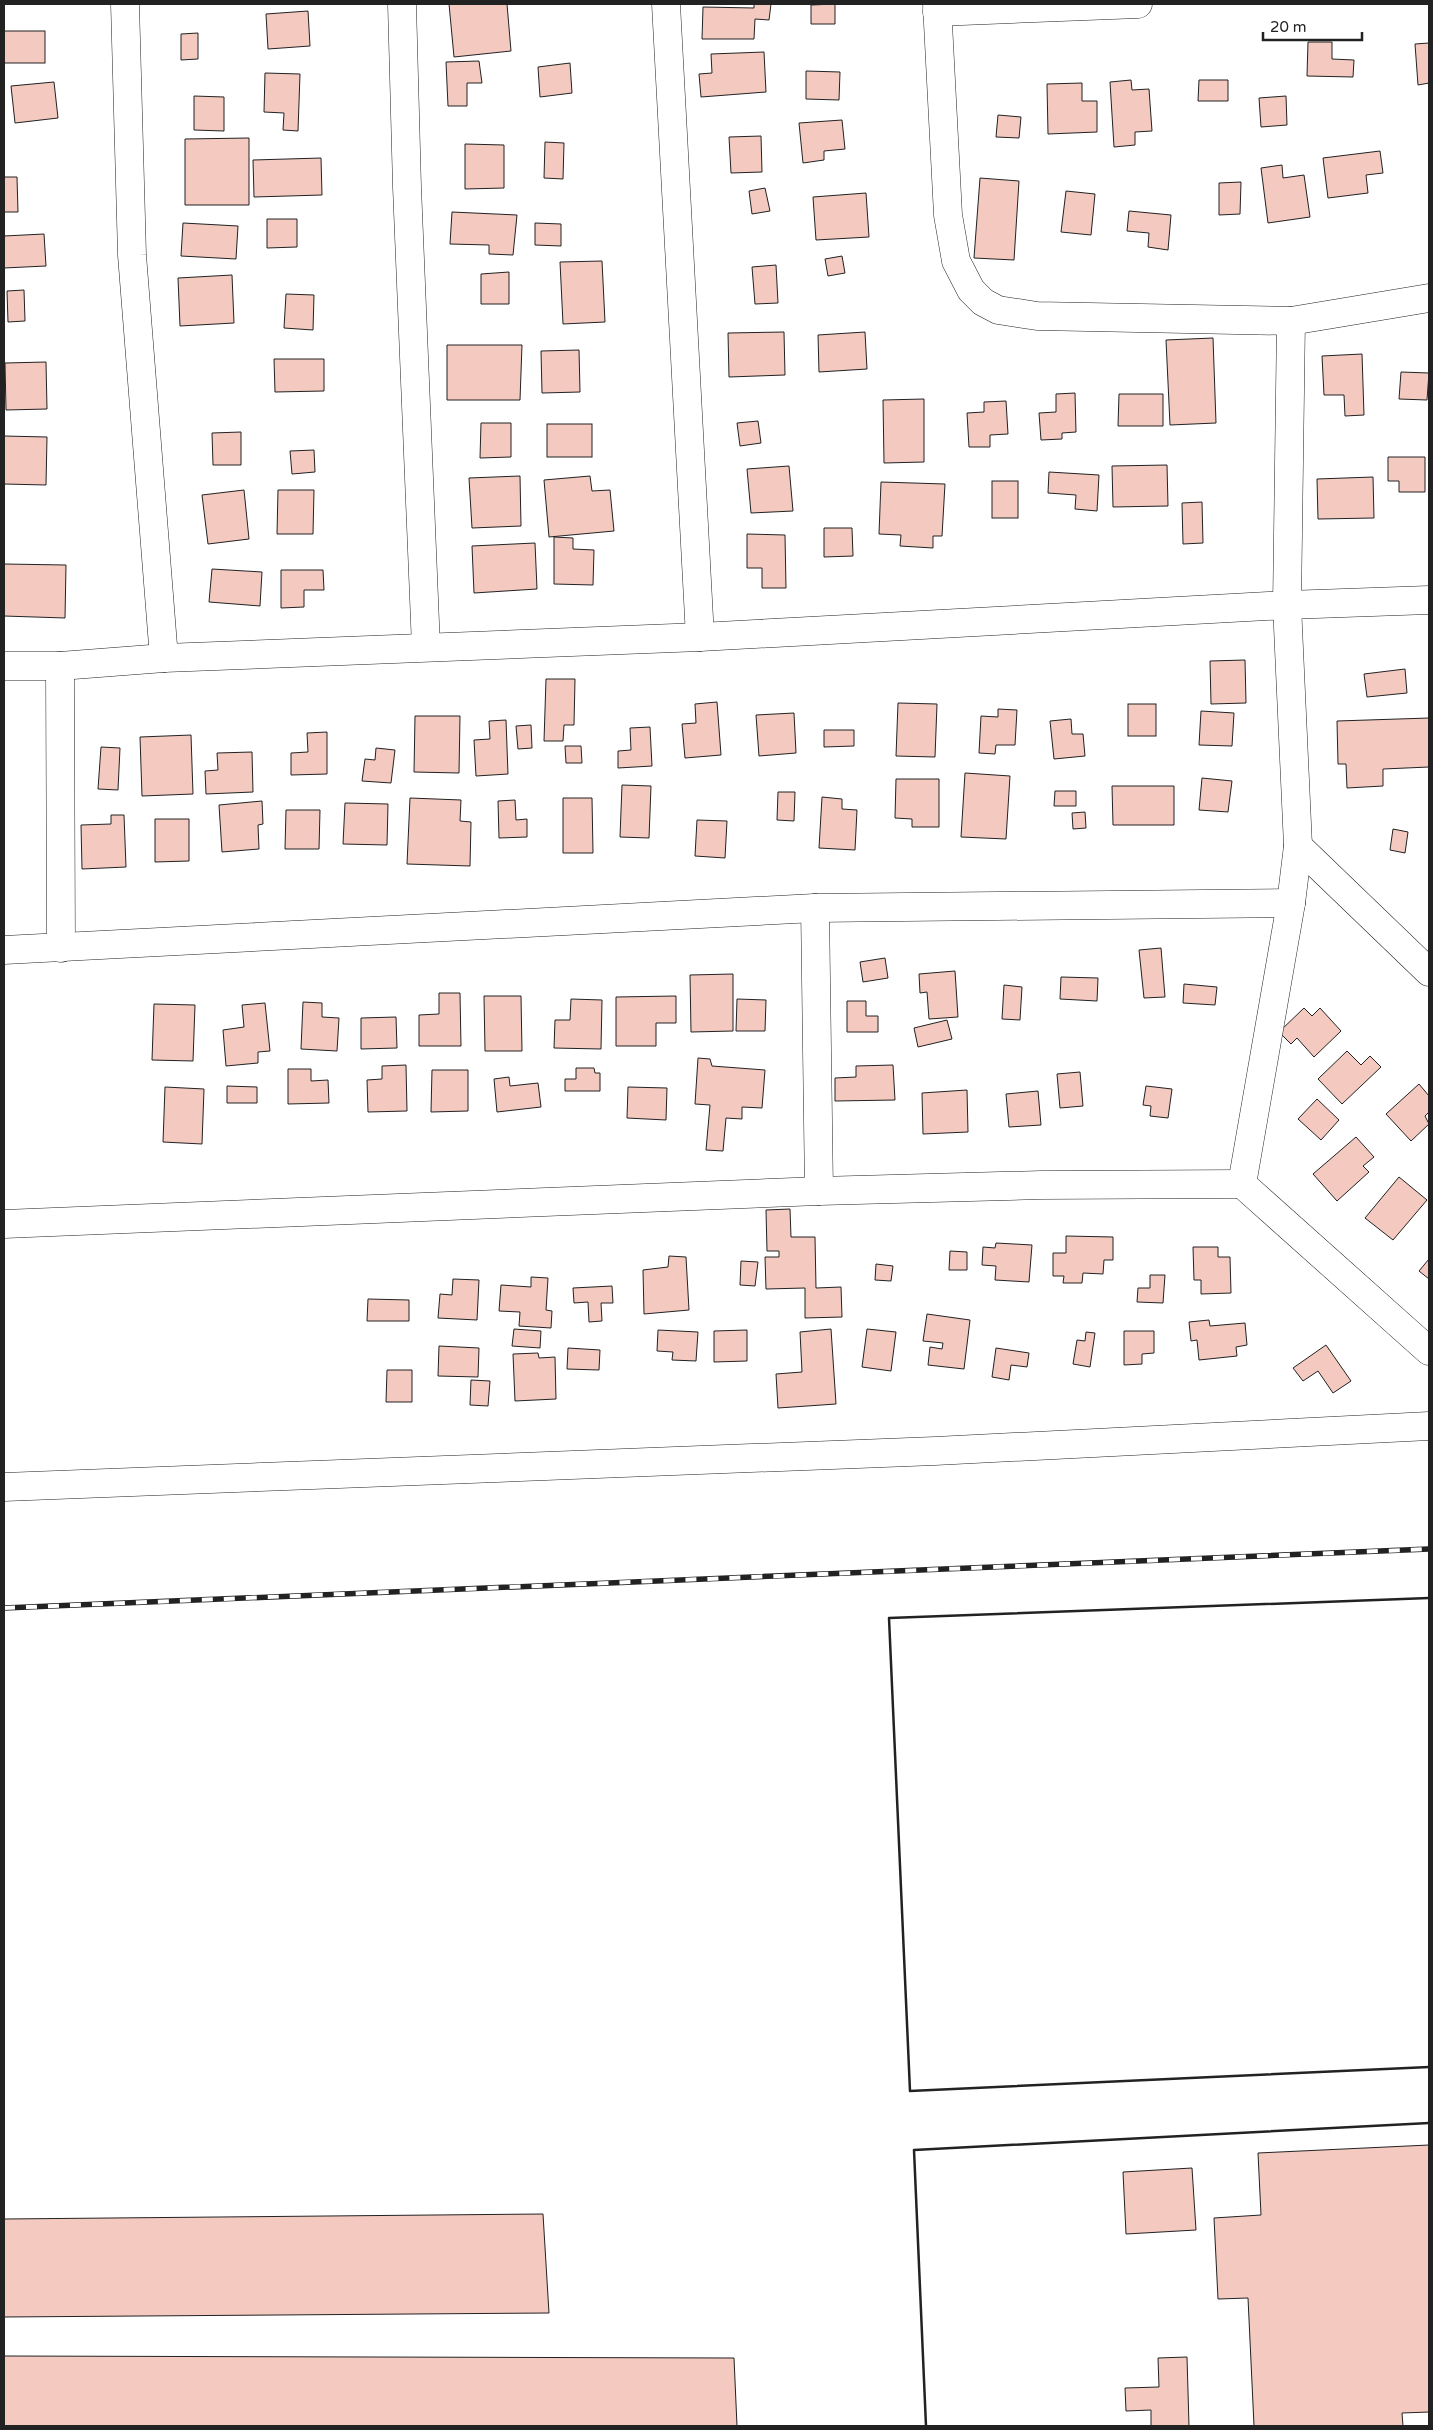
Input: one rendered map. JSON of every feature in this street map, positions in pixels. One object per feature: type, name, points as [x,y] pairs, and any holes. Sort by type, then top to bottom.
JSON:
[{"type":"street","points":[[125,4],[132,254],[164,658]]},
{"type":"street","points":[[402,4],[407,197],[426,647]]},
{"type":"street","points":[[666,4],[700,637]]},
{"type":"street","points":[[1138,4],[937,8],[948,215],[956,262],[971,290],[983,302],[998,310],[1037,316],[1292,322],[1429,298]]},
{"type":"street","points":[[1242,1184],[1291,903],[1298,846],[1287,605],[1292,322]]},
{"type":"street","points":[[4,666],[60,666],[164,658],[700,637],[1287,605],[1429,600]]},
{"type":"street","points":[[60,666],[61,948]]},
{"type":"street","points":[[1298,846],[1429,972]]},
{"type":"street","points":[[4,950],[814,908],[1291,903]]},
{"type":"street","points":[[814,908],[819,1191]]},
{"type":"street","points":[[4,1224],[819,1191],[1041,1185],[1242,1184],[1429,1351]]},
{"type":"street","points":[[4,1487],[925,1451],[1429,1426]]},
{"type":"building","points":[[449,4],[507,4],[511,51],[454,57]]},
{"type":"building","points":[[754,4],[771,4],[769,20],[755,19],[754,39],[702,39],[703,7],[754,8]]},
{"type":"building","points":[[835,4],[835,24],[811,24],[811,5]]},
{"type":"building","points":[[308,11],[310,46],[268,49],[266,14]]},
{"type":"building","points":[[4,31],[45,31],[45,63],[4,63]]},
{"type":"building","points":[[198,33],[198,59],[181,60],[181,34]]},
{"type":"building","points":[[1308,42],[1332,42],[1332,59],[1354,60],[1353,77],[1307,76]]},
{"type":"building","points":[[1429,43],[1429,83],[1418,85],[1415,44]]},
{"type":"building","points":[[764,52],[766,92],[701,97],[699,74],[712,73],[711,54]]},
{"type":"building","points":[[479,61],[482,83],[467,83],[467,106],[448,106],[446,62]]},
{"type":"building","points":[[570,63],[572,93],[540,97],[538,67]]},
{"type":"building","points":[[806,71],[840,72],[839,100],[806,99]]},
{"type":"building","points":[[265,73],[300,74],[298,131],[283,130],[284,113],[264,112]]},
{"type":"building","points":[[1131,80],[1132,90],[1149,89],[1152,131],[1135,132],[1135,145],[1114,147],[1110,82]]},
{"type":"building","points":[[1199,80],[1228,80],[1228,101],[1198,101]]},
{"type":"building","points":[[54,82],[58,118],[15,123],[11,86]]},
{"type":"building","points":[[1082,83],[1082,101],[1097,101],[1097,132],[1048,134],[1047,84]]},
{"type":"building","points":[[194,96],[224,97],[224,131],[194,130]]},
{"type":"building","points":[[1286,96],[1287,125],[1261,127],[1259,98]]},
{"type":"building","points":[[998,115],[1021,117],[1019,138],[996,137]]},
{"type":"building","points":[[842,120],[845,149],[824,151],[824,160],[803,163],[799,123]]},
{"type":"building","points":[[761,136],[762,172],[731,173],[729,137]]},
{"type":"building","points":[[249,138],[249,205],[185,205],[185,139]]},
{"type":"building","points":[[545,142],[564,143],[563,179],[544,178]]},
{"type":"building","points":[[465,144],[504,145],[504,188],[465,189]]},
{"type":"building","points":[[1380,151],[1383,173],[1366,175],[1368,193],[1328,198],[1323,158]]},
{"type":"building","points":[[321,158],[322,195],[254,197],[253,160]]},
{"type":"building","points":[[1282,165],[1283,178],[1304,175],[1310,217],[1268,223],[1261,168]]},
{"type":"building","points":[[4,177],[17,177],[18,212],[4,212]]},
{"type":"building","points":[[980,178],[1019,181],[1014,260],[974,258]]},
{"type":"building","points":[[1241,182],[1240,214],[1219,215],[1219,183]]},
{"type":"building","points":[[765,188],[770,211],[752,214],[749,191]]},
{"type":"building","points":[[1066,191],[1095,194],[1091,235],[1061,232]]},
{"type":"building","points":[[866,193],[869,237],[816,240],[813,197]]},
{"type":"building","points":[[1129,211],[1171,215],[1168,250],[1148,247],[1149,233],[1127,231]]},
{"type":"building","points":[[452,212],[517,215],[513,255],[489,254],[489,245],[450,244]]},
{"type":"building","points":[[267,219],[297,219],[297,247],[267,248]]},
{"type":"building","points":[[183,223],[238,226],[236,259],[181,256]]},
{"type":"building","points":[[535,223],[561,224],[561,246],[535,245]]},
{"type":"building","points":[[44,234],[46,266],[4,268],[4,236]]},
{"type":"building","points":[[842,256],[845,273],[828,276],[825,259]]},
{"type":"building","points":[[602,261],[605,322],[563,324],[560,262]]},
{"type":"building","points":[[776,265],[778,303],[755,304],[752,267]]},
{"type":"building","points":[[509,272],[509,304],[481,304],[481,274]]},
{"type":"building","points":[[232,275],[234,323],[180,326],[178,278]]},
{"type":"building","points":[[24,290],[25,321],[8,322],[7,291]]},
{"type":"building","points":[[286,294],[314,295],[313,330],[284,328]]},
{"type":"building","points":[[784,332],[785,375],[729,377],[728,333]]},
{"type":"building","points":[[865,332],[867,369],[819,372],[818,335]]},
{"type":"building","points":[[1213,338],[1216,423],[1170,425],[1166,340]]},
{"type":"building","points":[[447,345],[522,345],[520,400],[447,400]]},
{"type":"building","points":[[579,350],[580,392],[542,393],[541,351]]},
{"type":"building","points":[[1362,354],[1364,415],[1345,416],[1344,395],[1324,395],[1322,356]]},
{"type":"building","points":[[274,359],[324,359],[324,391],[275,392]]},
{"type":"building","points":[[46,362],[47,409],[6,410],[5,363]]},
{"type":"building","points":[[1401,372],[1429,373],[1427,400],[1399,399]]},
{"type":"building","points":[[1075,393],[1076,432],[1062,433],[1062,439],[1041,440],[1039,413],[1056,412],[1056,394]]},
{"type":"building","points":[[1119,394],[1163,394],[1163,426],[1118,426]]},
{"type":"building","points":[[924,399],[924,462],[884,463],[883,400]]},
{"type":"building","points":[[1006,401],[1008,434],[990,435],[990,447],[969,447],[967,413],[984,412],[984,402]]},
{"type":"building","points":[[758,421],[761,443],[740,446],[737,423]]},
{"type":"building","points":[[481,423],[511,423],[511,457],[480,458]]},
{"type":"building","points":[[547,424],[592,424],[592,457],[547,457]]},
{"type":"building","points":[[241,432],[241,465],[213,465],[212,433]]},
{"type":"building","points":[[4,436],[47,437],[46,485],[4,484]]},
{"type":"building","points":[[314,450],[315,472],[292,474],[290,451]]},
{"type":"building","points":[[1388,457],[1425,457],[1425,492],[1399,492],[1399,481],[1388,481]]},
{"type":"building","points":[[1167,465],[1168,506],[1113,507],[1112,466]]},
{"type":"building","points":[[789,466],[793,511],[751,513],[747,469]]},
{"type":"building","points":[[1049,472],[1099,475],[1097,511],[1075,509],[1076,495],[1048,493]]},
{"type":"building","points":[[520,476],[521,526],[472,528],[469,478]]},
{"type":"building","points":[[590,476],[592,491],[610,490],[614,531],[549,537],[544,480]]},
{"type":"building","points":[[1373,477],[1374,518],[1318,519],[1317,479]]},
{"type":"building","points":[[992,481],[1018,481],[1018,518],[992,518]]},
{"type":"building","points":[[881,482],[945,484],[942,536],[933,536],[933,548],[900,546],[901,535],[879,534]]},
{"type":"building","points":[[244,490],[249,539],[208,544],[202,495]]},
{"type":"building","points":[[278,490],[314,490],[313,534],[277,534]]},
{"type":"building","points":[[1202,502],[1203,543],[1183,544],[1182,503]]},
{"type":"building","points":[[824,528],[852,528],[853,556],[824,557]]},
{"type":"building","points":[[747,534],[785,535],[786,588],[762,588],[762,568],[747,568]]},
{"type":"building","points":[[554,537],[573,538],[573,549],[594,550],[593,585],[554,584]]},
{"type":"building","points":[[535,543],[537,589],[474,593],[472,546]]},
{"type":"building","points":[[4,564],[66,565],[65,618],[4,616]]},
{"type":"building","points":[[212,569],[262,572],[260,606],[209,602]]},
{"type":"building","points":[[281,570],[323,570],[324,590],[304,590],[304,607],[281,608]]},
{"type":"building","points":[[1245,660],[1246,703],[1211,704],[1210,661]]},
{"type":"building","points":[[1405,669],[1407,693],[1367,697],[1364,674]]},
{"type":"building","points":[[546,679],[575,679],[574,725],[564,725],[563,741],[544,741]]},
{"type":"building","points":[[717,702],[721,755],[685,758],[682,724],[696,723],[695,704]]},
{"type":"building","points":[[898,703],[937,704],[935,757],[896,756]]},
{"type":"building","points":[[1128,704],[1156,704],[1156,736],[1128,736]]},
{"type":"building","points":[[998,709],[1017,710],[1015,745],[996,745],[995,754],[979,753],[981,716],[998,717]]},
{"type":"building","points":[[1201,711],[1234,713],[1232,746],[1199,745]]},
{"type":"building","points":[[794,713],[796,753],[759,756],[756,715]]},
{"type":"building","points":[[415,716],[460,716],[459,773],[414,772]]},
{"type":"building","points":[[1429,718],[1429,767],[1383,769],[1383,786],[1347,788],[1346,764],[1338,764],[1337,721]]},
{"type":"building","points":[[1071,719],[1072,734],[1083,734],[1085,756],[1054,759],[1050,721]]},
{"type":"building","points":[[506,720],[508,774],[476,776],[474,740],[490,739],[489,721]]},
{"type":"building","points":[[531,725],[532,748],[518,749],[516,726]]},
{"type":"building","points":[[650,727],[652,766],[618,768],[618,751],[631,750],[630,728]]},
{"type":"building","points":[[824,730],[854,730],[854,746],[824,747]]},
{"type":"building","points":[[327,732],[327,774],[291,775],[291,753],[308,752],[307,733]]},
{"type":"building","points":[[191,735],[193,794],[142,796],[140,737]]},
{"type":"building","points":[[565,746],[581,746],[582,763],[566,763]]},
{"type":"building","points":[[101,747],[120,748],[118,790],[98,789]]},
{"type":"building","points":[[376,748],[395,750],[391,783],[362,781],[365,759],[375,760]]},
{"type":"building","points":[[252,752],[253,792],[206,794],[205,771],[218,770],[217,753]]},
{"type":"building","points":[[965,773],[1010,776],[1006,839],[961,837]]},
{"type":"building","points":[[1202,778],[1232,781],[1228,812],[1199,810]]},
{"type":"building","points":[[896,779],[939,779],[939,827],[912,827],[912,819],[895,818]]},
{"type":"building","points":[[622,785],[651,786],[649,838],[620,837]]},
{"type":"building","points":[[1112,786],[1174,786],[1174,825],[1113,825]]},
{"type":"building","points":[[1055,791],[1076,791],[1076,806],[1054,806]]},
{"type":"building","points":[[778,792],[795,792],[794,821],[777,820]]},
{"type":"building","points":[[822,797],[842,799],[842,809],[857,810],[855,850],[819,848]]},
{"type":"building","points":[[410,798],[461,800],[460,821],[471,822],[470,866],[407,864]]},
{"type":"building","points":[[563,798],[592,798],[593,853],[563,853]]},
{"type":"building","points":[[515,800],[516,820],[527,819],[527,837],[499,838],[498,801]]},
{"type":"building","points":[[262,801],[263,824],[258,825],[259,849],[222,852],[219,805]]},
{"type":"building","points":[[345,803],[388,804],[387,845],[343,844]]},
{"type":"building","points":[[286,810],[320,810],[319,849],[285,849]]},
{"type":"building","points":[[1085,812],[1086,828],[1073,829],[1072,813]]},
{"type":"building","points":[[111,815],[124,815],[126,867],[82,869],[81,825],[111,824]]},
{"type":"building","points":[[155,819],[189,819],[189,861],[155,862]]},
{"type":"building","points":[[697,820],[727,821],[725,858],[695,856]]},
{"type":"building","points":[[1393,829],[1408,832],[1405,853],[1390,850]]},
{"type":"building","points":[[1161,948],[1165,997],[1144,998],[1139,950]]},
{"type":"building","points":[[885,958],[888,978],[863,982],[860,962]]},
{"type":"building","points":[[955,971],[958,1017],[929,1019],[927,992],[920,993],[919,974]]},
{"type":"building","points":[[733,974],[733,1031],[691,1032],[690,975]]},
{"type":"building","points":[[1061,977],[1098,978],[1097,1001],[1060,999]]},
{"type":"building","points":[[1184,984],[1217,987],[1215,1005],[1183,1003]]},
{"type":"building","points":[[1004,985],[1022,987],[1020,1020],[1002,1019]]},
{"type":"building","points":[[439,993],[460,993],[461,1046],[419,1046],[419,1015],[439,1014]]},
{"type":"building","points":[[484,996],[521,996],[522,1051],[485,1051]]},
{"type":"building","points":[[676,996],[676,1023],[656,1023],[656,1046],[616,1046],[616,997]]},
{"type":"building","points":[[571,999],[602,1000],[601,1049],[554,1048],[555,1020],[570,1020]]},
{"type":"building","points":[[737,999],[766,1000],[765,1031],[736,1031]]},
{"type":"building","points":[[847,1001],[866,1001],[866,1016],[878,1016],[878,1032],[847,1032]]},
{"type":"building","points":[[303,1002],[322,1003],[322,1017],[339,1018],[337,1051],[301,1049]]},
{"type":"building","points":[[265,1003],[270,1051],[258,1052],[258,1063],[226,1066],[223,1030],[244,1027],[242,1005]]},
{"type":"building","points":[[154,1004],[195,1005],[193,1061],[152,1060]]},
{"type":"building","points":[[1304,1008],[1312,1016],[1320,1008],[1341,1031],[1314,1057],[1297,1038],[1291,1044],[1279,1032]]},
{"type":"building","points":[[396,1017],[397,1048],[361,1049],[361,1018]]},
{"type":"building","points":[[947,1020],[952,1039],[918,1047],[914,1028]]},
{"type":"building","points":[[1347,1051],[1361,1065],[1370,1056],[1381,1067],[1342,1104],[1318,1079]]},
{"type":"building","points":[[698,1058],[710,1059],[712,1066],[765,1070],[762,1108],[742,1107],[742,1119],[726,1118],[723,1151],[706,1150],[710,1105],[695,1104]]},
{"type":"building","points":[[406,1065],[407,1111],[368,1112],[367,1080],[382,1079],[382,1066]]},
{"type":"building","points":[[893,1065],[895,1100],[835,1101],[835,1078],[856,1077],[856,1066]]},
{"type":"building","points":[[576,1068],[594,1068],[595,1073],[600,1073],[600,1091],[565,1091],[565,1079],[576,1079]]},
{"type":"building","points":[[288,1069],[311,1069],[311,1081],[328,1080],[329,1103],[288,1104]]},
{"type":"building","points":[[432,1070],[468,1070],[468,1111],[431,1112]]},
{"type":"building","points":[[1080,1072],[1083,1106],[1060,1108],[1057,1074]]},
{"type":"building","points":[[509,1077],[510,1086],[538,1083],[541,1107],[497,1112],[494,1079]]},
{"type":"building","points":[[1419,1084],[1429,1096],[1429,1112],[1425,1116],[1429,1124],[1411,1141],[1386,1114]]},
{"type":"building","points":[[227,1086],[257,1087],[257,1103],[227,1103]]},
{"type":"building","points":[[1146,1086],[1172,1089],[1168,1118],[1150,1116],[1151,1106],[1143,1105]]},
{"type":"building","points":[[165,1087],[204,1089],[202,1144],[163,1142]]},
{"type":"building","points":[[628,1087],[667,1088],[666,1120],[627,1118]]},
{"type":"building","points":[[967,1090],[968,1132],[923,1134],[922,1093]]},
{"type":"building","points":[[1038,1091],[1041,1125],[1009,1127],[1006,1094]]},
{"type":"building","points":[[1317,1099],[1339,1120],[1321,1140],[1298,1119]]},
{"type":"building","points":[[1356,1137],[1374,1157],[1363,1166],[1369,1172],[1337,1201],[1313,1174]]},
{"type":"building","points":[[1399,1177],[1427,1200],[1393,1240],[1365,1218]]},
{"type":"building","points":[[790,1209],[791,1237],[815,1237],[816,1288],[841,1287],[842,1317],[805,1318],[805,1288],[766,1289],[765,1257],[779,1257],[779,1251],[767,1251],[766,1210]]},
{"type":"building","points":[[1066,1236],[1113,1237],[1113,1260],[1104,1260],[1103,1274],[1083,1273],[1082,1283],[1063,1283],[1064,1276],[1053,1276],[1053,1253],[1066,1253]]},
{"type":"building","points":[[996,1243],[1032,1245],[1029,1282],[995,1280],[996,1266],[982,1265],[983,1247],[995,1248]]},
{"type":"building","points":[[1193,1247],[1218,1247],[1218,1257],[1230,1257],[1231,1293],[1201,1294],[1201,1280],[1194,1280]]},
{"type":"building","points":[[950,1251],[967,1252],[967,1270],[949,1270]]},
{"type":"building","points":[[669,1256],[686,1257],[689,1310],[644,1314],[643,1270],[668,1267]]},
{"type":"building","points":[[1429,1259],[1429,1279],[1419,1271]]},
{"type":"building","points":[[741,1261],[758,1262],[755,1286],[740,1285]]},
{"type":"building","points":[[876,1264],[893,1266],[891,1281],[875,1280]]},
{"type":"building","points":[[1150,1275],[1165,1275],[1163,1303],[1137,1302],[1138,1288],[1150,1288]]},
{"type":"building","points":[[531,1277],[548,1278],[546,1310],[552,1311],[551,1328],[519,1326],[520,1312],[499,1311],[501,1285],[531,1287]]},
{"type":"building","points":[[453,1279],[479,1280],[477,1320],[438,1318],[440,1294],[452,1295]]},
{"type":"building","points":[[612,1286],[613,1303],[601,1303],[602,1321],[589,1322],[588,1302],[574,1303],[573,1288]]},
{"type":"building","points":[[368,1299],[409,1300],[409,1321],[367,1321]]},
{"type":"building","points":[[927,1314],[970,1320],[964,1369],[928,1365],[930,1347],[942,1349],[943,1343],[923,1341]]},
{"type":"building","points":[[1209,1320],[1210,1326],[1245,1323],[1247,1345],[1236,1347],[1237,1356],[1199,1360],[1197,1340],[1191,1341],[1189,1322]]},
{"type":"building","points":[[514,1329],[541,1331],[540,1348],[512,1346]]},
{"type":"building","points":[[831,1329],[836,1404],[778,1408],[776,1374],[802,1372],[800,1332]]},
{"type":"building","points":[[867,1329],[896,1332],[891,1371],[862,1367]]},
{"type":"building","points":[[658,1330],[698,1332],[696,1361],[672,1360],[673,1352],[657,1351]]},
{"type":"building","points":[[747,1330],[747,1361],[714,1362],[714,1331]]},
{"type":"building","points":[[1124,1331],[1154,1331],[1154,1353],[1142,1354],[1142,1364],[1124,1365]]},
{"type":"building","points":[[1086,1332],[1095,1333],[1090,1367],[1073,1364],[1077,1340],[1085,1341]]},
{"type":"building","points":[[1326,1345],[1351,1381],[1333,1393],[1318,1371],[1303,1381],[1293,1368]]},
{"type":"building","points":[[439,1346],[479,1348],[478,1377],[438,1376]]},
{"type":"building","points":[[568,1348],[600,1350],[599,1370],[567,1369]]},
{"type":"building","points":[[996,1348],[1029,1353],[1027,1367],[1011,1365],[1009,1380],[992,1377]]},
{"type":"building","points":[[538,1353],[539,1358],[555,1357],[556,1399],[515,1401],[513,1354]]},
{"type":"building","points":[[387,1370],[412,1370],[412,1402],[386,1402]]},
{"type":"building","points":[[471,1380],[490,1381],[488,1406],[470,1405]]},
{"type":"building","points":[[1429,2145],[1429,2412],[1402,2413],[1403,2426],[1254,2426],[1248,2298],[1218,2299],[1214,2218],[1261,2215],[1258,2153]]},
{"type":"building","points":[[1192,2168],[1196,2230],[1126,2234],[1123,2172]]},
{"type":"building","points":[[543,2214],[549,2313],[4,2317],[4,2219]]},
{"type":"building","points":[[4,2356],[734,2358],[737,2426],[4,2426]]},
{"type":"building","points":[[1187,2357],[1189,2426],[1151,2426],[1151,2410],[1126,2411],[1125,2388],[1159,2387],[1158,2358]]},
{"type":"railway","points":[[4,1608],[1429,1549]]},
{"type":"wall","points":[[1429,1598],[889,1618],[910,2091],[1429,2067]]},
{"type":"wall","points":[[926,2426],[914,2150],[1429,2123]]}]
